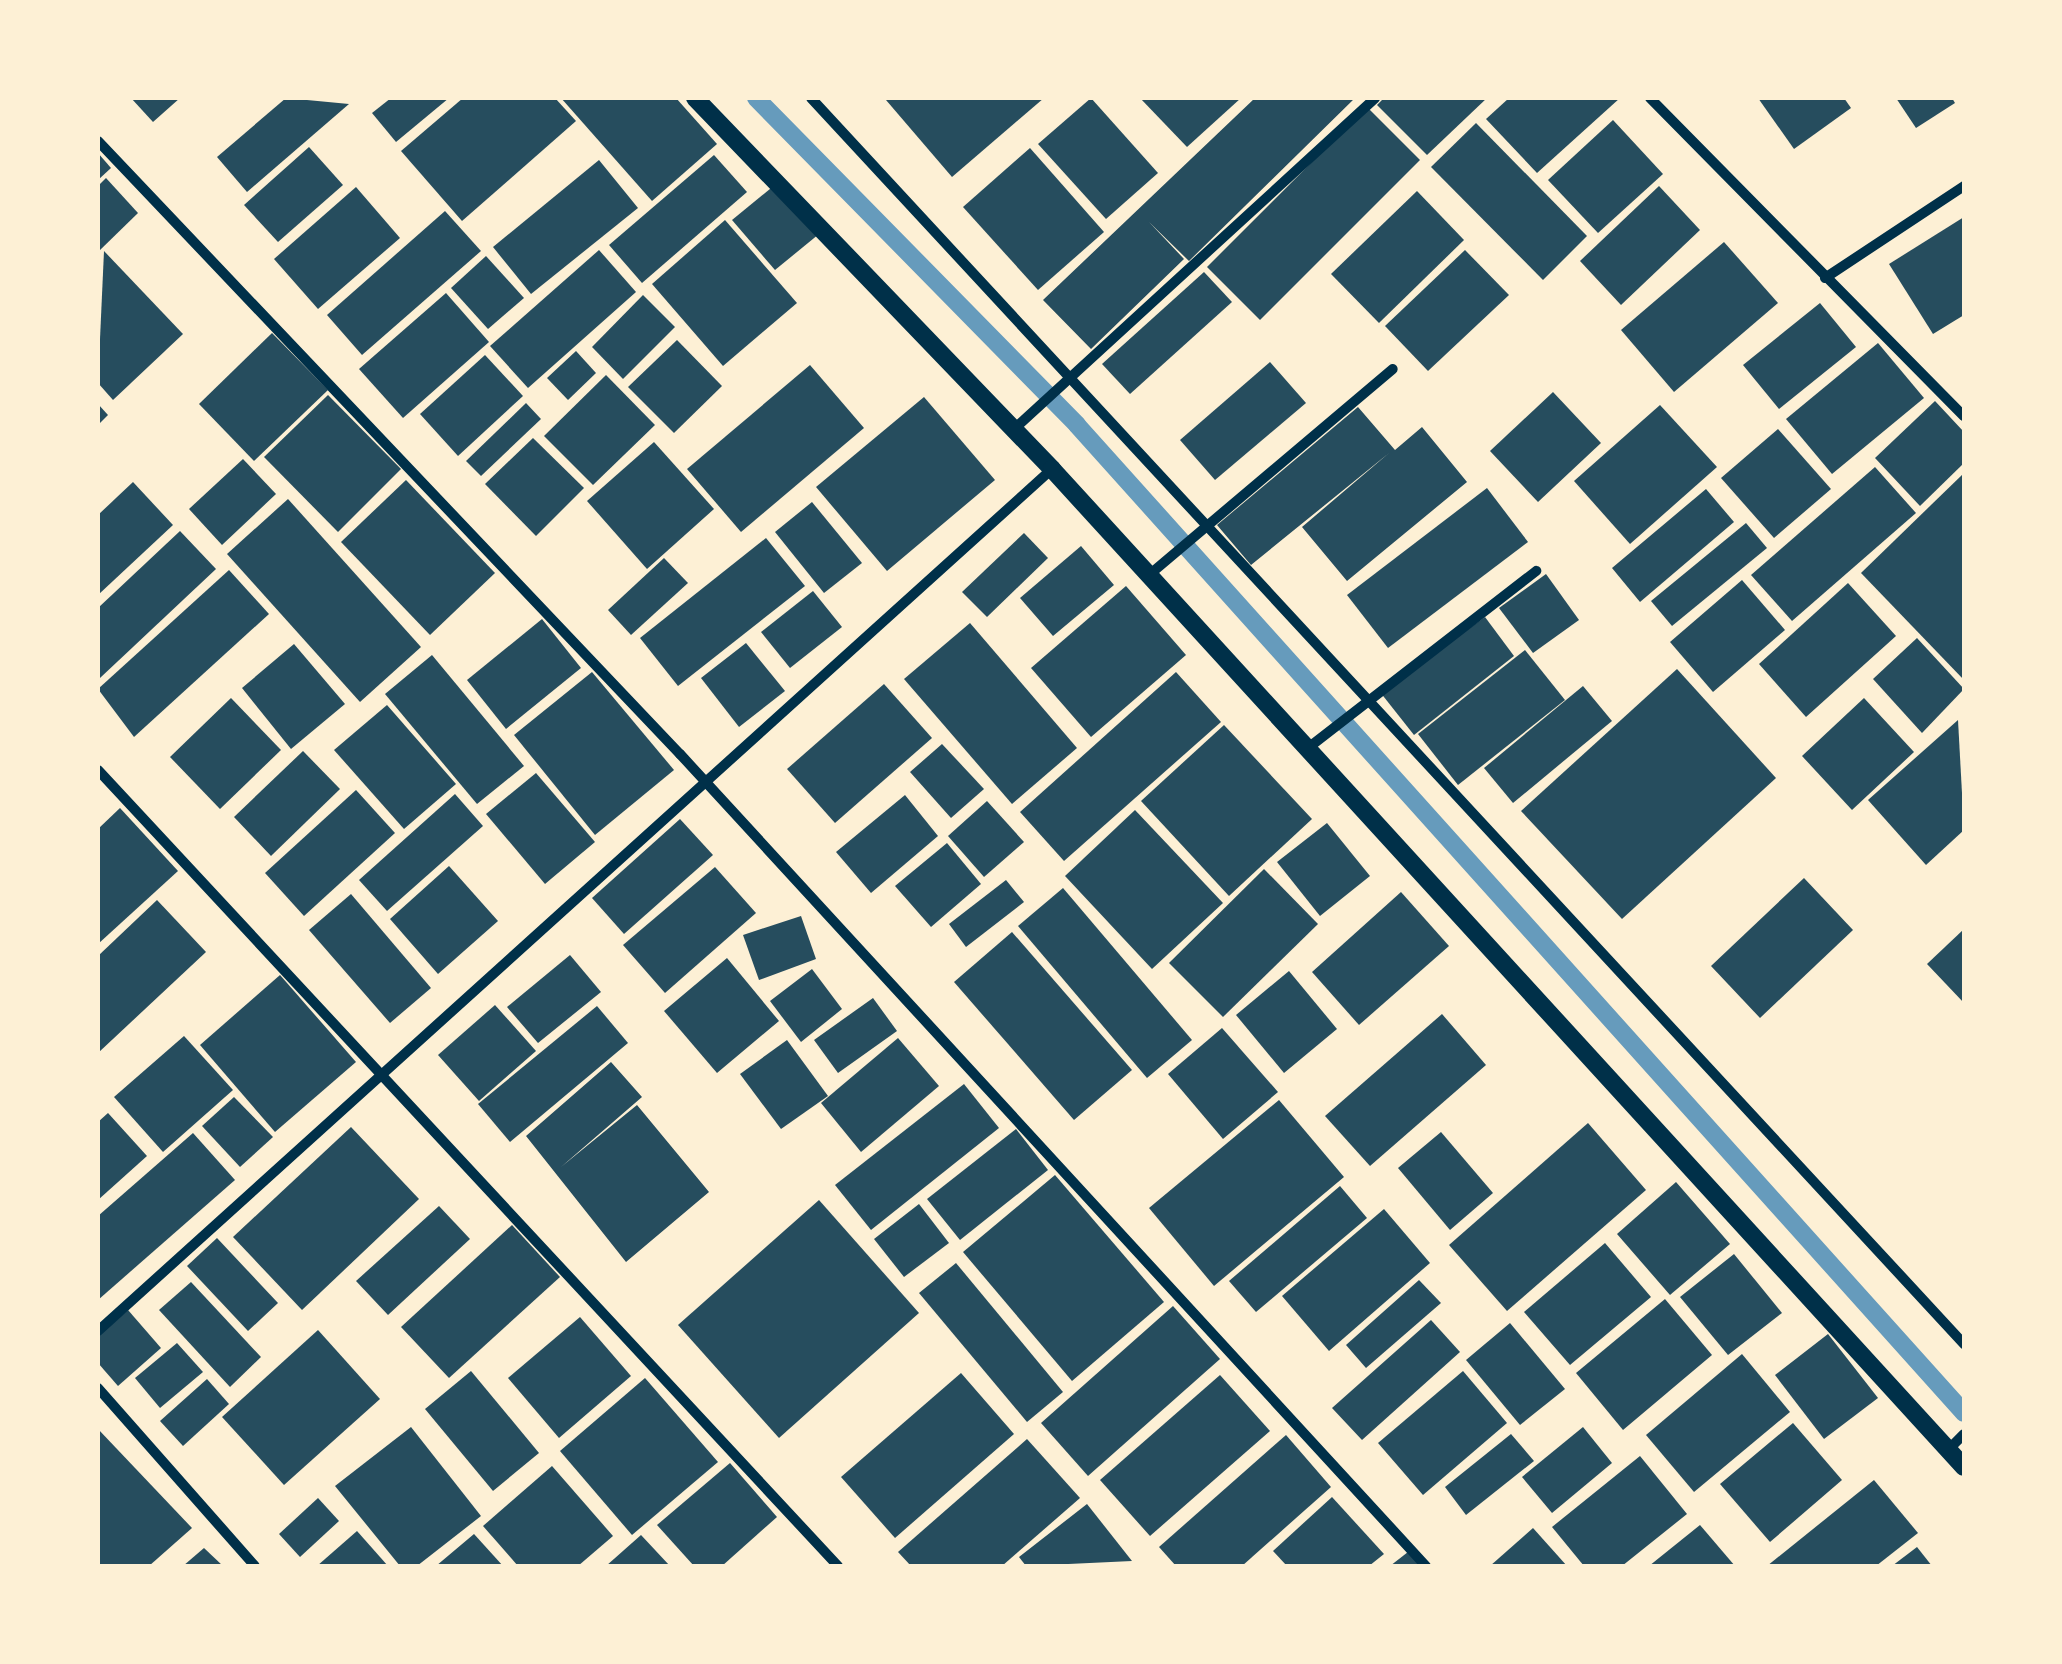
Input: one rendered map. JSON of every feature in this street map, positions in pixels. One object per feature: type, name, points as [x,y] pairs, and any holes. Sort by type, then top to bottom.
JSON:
[{"type":"street","points":[[695,98],[1052,469],[1964,1467]]},
{"type":"street","points":[[811,98],[1363,700],[1964,1344]]},
{"type":"street","points":[[1013,430],[1374,98]]},
{"type":"street","points":[[1650,98],[1964,416]]},
{"type":"street","points":[[98,141],[709,787],[1426,1566]]},
{"type":"street","points":[[1825,278],[1964,186]]},
{"type":"street","points":[[1149,575],[1393,369]]},
{"type":"street","points":[[98,1331],[381,1075],[709,787],[1052,469]]},
{"type":"street","points":[[1308,748],[1363,700],[1536,571]]},
{"type":"street","points":[[98,770],[838,1566]]},
{"type":"street","points":[[98,1388],[254,1566]]},
{"type":"street","points":[[1948,1449],[1964,1434]]},
{"type":"building","points":[[131,98],[180,98],[153,122]]},
{"type":"building","points":[[286,98],[349,104],[247,192],[217,157]]},
{"type":"building","points":[[391,98],[449,98],[396,142],[372,113]]},
{"type":"building","points":[[463,98],[555,98],[576,121],[462,221],[401,151]]},
{"type":"building","points":[[561,98],[676,98],[717,144],[652,201]]},
{"type":"building","points":[[888,98],[1044,98],[952,177],[886,100]]},
{"type":"building","points":[[1091,98],[1158,173],[1106,219],[1038,144]]},
{"type":"building","points":[[1140,98],[1241,98],[1187,147]]},
{"type":"building","points":[[1255,98],[1355,98],[1189,261],[1149,222],[1184,259],[1091,349],[1043,300]]},
{"type":"building","points":[[1384,98],[1487,98],[1427,155],[1377,105]]},
{"type":"building","points":[[1509,98],[1620,98],[1537,173],[1486,119]]},
{"type":"building","points":[[1758,98],[1844,98],[1851,108],[1794,149]]},
{"type":"building","points":[[1896,98],[1952,98],[1955,103],[1916,128]]},
{"type":"building","points":[[1367,107],[1420,160],[1260,320],[1207,267]]},
{"type":"building","points":[[1613,120],[1663,174],[1598,233],[1548,180]]},
{"type":"building","points":[[1476,123],[1587,236],[1543,280],[1431,167]]},
{"type":"building","points":[[309,147],[343,185],[278,242],[244,205]]},
{"type":"building","points":[[1030,148],[1104,232],[1038,290],[963,207]]},
{"type":"building","points":[[98,153],[111,168],[98,180]]},
{"type":"building","points":[[714,155],[747,192],[642,283],[609,245]]},
{"type":"building","points":[[599,160],[638,208],[531,294],[493,247]]},
{"type":"building","points":[[106,178],[138,213],[98,252],[98,186]]},
{"type":"building","points":[[776,184],[819,234],[775,270],[732,220]]},
{"type":"building","points":[[1659,186],[1700,230],[1621,305],[1580,261]]},
{"type":"building","points":[[356,187],[400,238],[318,309],[274,259]]},
{"type":"building","points":[[1417,191],[1464,240],[1379,323],[1331,274]]},
{"type":"building","points":[[445,211],[481,251],[362,355],[327,315]]},
{"type":"building","points":[[1964,217],[1964,315],[1933,334],[1889,264]]},
{"type":"building","points":[[725,220],[797,303],[723,366],[652,284]]},
{"type":"building","points":[[1724,242],[1778,303],[1674,392],[1621,330]]},
{"type":"building","points":[[599,250],[636,292],[528,388],[490,346]]},
{"type":"building","points":[[1465,250],[1509,295],[1428,371],[1385,326]]},
{"type":"building","points":[[104,251],[183,334],[113,400],[98,383]]},
{"type":"building","points":[[486,256],[524,298],[488,329],[451,288]]},
{"type":"building","points":[[1204,272],[1232,302],[1130,394],[1102,364]]},
{"type":"building","points":[[446,293],[489,342],[403,418],[359,369]]},
{"type":"building","points":[[643,295],[675,327],[623,379],[592,347]]},
{"type":"building","points":[[1820,303],[1856,347],[1779,409],[1743,365]]},
{"type":"building","points":[[272,333],[328,390],[254,461],[199,404]]},
{"type":"building","points":[[677,340],[722,386],[674,433],[628,387]]},
{"type":"building","points":[[1878,343],[1924,398],[1832,474],[1786,419]]},
{"type":"building","points":[[576,351],[596,373],[568,400],[547,378]]},
{"type":"building","points":[[485,355],[523,396],[458,456],[420,414]]},
{"type":"building","points":[[1270,362],[1306,403],[1215,480],[1180,440]]},
{"type":"building","points":[[810,365],[864,428],[741,532],[687,469]]},
{"type":"building","points":[[606,375],[655,425],[593,485],[544,436]]},
{"type":"building","points":[[1553,392],[1601,443],[1538,502],[1490,451]]},
{"type":"building","points":[[328,395],[401,469],[338,532],[264,457]]},
{"type":"building","points":[[924,397],[995,480],[887,571],[816,487]]},
{"type":"building","points":[[1935,401],[1964,432],[1964,463],[1920,506],[1875,458]]},
{"type":"building","points":[[526,403],[541,419],[481,476],[466,461]]},
{"type":"building","points":[[98,404],[108,415],[98,425]]},
{"type":"building","points":[[1660,405],[1717,467],[1630,544],[1574,481]]},
{"type":"building","points":[[1358,407],[1395,450],[1422,427],[1467,482],[1347,581],[1302,527],[1389,453],[1251,565],[1217,525]]},
{"type":"building","points":[[1778,429],[1831,489],[1774,538],[1721,478]]},
{"type":"building","points":[[533,438],[584,488],[536,536],[485,484]]},
{"type":"building","points":[[654,442],[714,509],[647,569],[587,501]]},
{"type":"building","points":[[243,459],[276,494],[222,545],[189,509]]},
{"type":"building","points":[[1875,467],[1916,513],[1792,621],[1751,575]]},
{"type":"building","points":[[1964,473],[1964,680],[1861,573]]},
{"type":"building","points":[[406,480],[495,573],[430,635],[341,542]]},
{"type":"building","points":[[133,482],[173,525],[98,595],[98,515]]},
{"type":"building","points":[[1487,488],[1528,542],[1388,648],[1347,595]]},
{"type":"building","points":[[1706,489],[1734,522],[1640,602],[1612,568]]},
{"type":"building","points":[[288,499],[421,647],[360,702],[227,554]]},
{"type":"building","points":[[812,502],[862,563],[824,593],[775,532]]},
{"type":"building","points":[[1746,523],[1767,548],[1672,626],[1651,601]]},
{"type":"building","points":[[180,531],[216,569],[100,678],[98,608]]},
{"type":"building","points":[[1024,533],[1048,558],[987,617],[962,592]]},
{"type":"building","points":[[766,538],[805,586],[678,686],[640,638]]},
{"type":"building","points":[[1081,546],[1114,585],[1053,636],[1020,598]]},
{"type":"building","points":[[664,558],[688,583],[631,635],[608,610]]},
{"type":"building","points":[[229,570],[269,614],[134,737],[98,689]]},
{"type":"building","points":[[1546,574],[1579,620],[1533,653],[1499,608]]},
{"type":"building","points":[[1742,580],[1785,630],[1713,692],[1670,642]]},
{"type":"building","points":[[1848,583],[1896,636],[1806,717],[1759,664]]},
{"type":"building","points":[[1126,586],[1186,655],[1091,737],[1031,668]]},
{"type":"building","points":[[813,591],[842,627],[790,668],[761,632]]},
{"type":"building","points":[[1485,617],[1514,656],[1414,735],[1380,692]]},
{"type":"building","points":[[542,619],[581,668],[506,729],[467,680]]},
{"type":"building","points":[[970,623],[1077,748],[1012,804],[904,679]]},
{"type":"building","points":[[1917,638],[1964,689],[1922,733],[1873,679]]},
{"type":"building","points":[[746,643],[785,691],[739,727],[701,678]]},
{"type":"building","points":[[294,644],[345,704],[291,749],[242,688]]},
{"type":"building","points":[[1525,650],[1565,700],[1458,785],[1418,734]]},
{"type":"building","points":[[432,655],[524,766],[477,804],[385,694]]},
{"type":"building","points":[[1677,669],[1776,778],[1622,919],[1521,811]]},
{"type":"building","points":[[592,672],[674,770],[595,835],[514,735]]},
{"type":"building","points":[[1176,672],[1221,722],[1064,861],[1020,812]]},
{"type":"building","points":[[884,684],[932,738],[835,823],[787,769]]},
{"type":"building","points":[[1583,686],[1612,721],[1513,803],[1484,768]]},
{"type":"building","points":[[231,698],[281,750],[220,809],[170,757]]},
{"type":"building","points":[[1864,698],[1914,752],[1852,810],[1802,756]]},
{"type":"building","points":[[387,705],[456,784],[404,829],[334,750]]},
{"type":"building","points":[[1958,720],[1964,830],[1926,865],[1868,800]]},
{"type":"building","points":[[1224,725],[1312,819],[1229,896],[1141,801]]},
{"type":"building","points":[[942,744],[984,789],[951,818],[910,772]]},
{"type":"building","points":[[303,751],[340,789],[271,856],[234,817]]},
{"type":"building","points":[[536,773],[595,842],[545,884],[486,814]]},
{"type":"building","points":[[356,790],[395,833],[304,916],[265,873]]},
{"type":"building","points":[[455,794],[483,826],[387,911],[359,880]]},
{"type":"building","points":[[905,795],[938,836],[871,893],[836,852]]},
{"type":"building","points":[[987,801],[1024,842],[984,877],[948,836]]},
{"type":"building","points":[[120,808],[178,871],[98,944],[98,829]]},
{"type":"building","points":[[1135,810],[1223,903],[1152,969],[1065,876]]},
{"type":"building","points":[[680,819],[713,855],[624,934],[592,898]]},
{"type":"building","points":[[1327,823],[1370,876],[1320,916],[1277,862]]},
{"type":"building","points":[[947,843],[981,884],[931,927],[895,886]]},
{"type":"building","points":[[449,866],[498,921],[438,974],[390,919]]},
{"type":"building","points":[[715,867],[756,913],[665,993],[623,945]]},
{"type":"building","points":[[1264,869],[1318,924],[1223,1017],[1169,963]]},
{"type":"building","points":[[1804,878],[1853,930],[1760,1018],[1711,966]]},
{"type":"building","points":[[1006,880],[1024,902],[966,947],[949,924]]},
{"type":"building","points":[[1063,888],[1192,1040],[1147,1078],[1018,926]]},
{"type":"building","points":[[1401,892],[1449,946],[1359,1025],[1312,972]]},
{"type":"building","points":[[351,894],[431,988],[390,1023],[309,930]]},
{"type":"building","points":[[157,900],[206,952],[98,1053],[98,956]]},
{"type":"building","points":[[801,916],[816,959],[759,980],[743,935]]},
{"type":"building","points":[[1964,929],[1964,1003],[1927,964]]},
{"type":"building","points":[[1012,932],[1132,1070],[1074,1120],[954,982]]},
{"type":"building","points":[[570,955],[601,992],[538,1043],[507,1007]]},
{"type":"building","points":[[727,958],[779,1021],[717,1073],[664,1011]]},
{"type":"building","points":[[812,969],[842,1009],[801,1042],[770,1001]]},
{"type":"building","points":[[1289,971],[1337,1029],[1284,1073],[1236,1015]]},
{"type":"building","points":[[280,975],[356,1062],[275,1132],[200,1045]]},
{"type":"building","points":[[873,998],[897,1031],[838,1073],[814,1040]]},
{"type":"building","points":[[495,1005],[536,1051],[479,1101],[438,1055]]},
{"type":"building","points":[[597,1006],[628,1043],[510,1142],[478,1104]]},
{"type":"building","points":[[1442,1014],[1486,1065],[1370,1166],[1325,1116]]},
{"type":"building","points":[[1222,1028],[1278,1092],[1223,1139],[1168,1074]]},
{"type":"building","points":[[184,1036],[233,1090],[163,1152],[114,1097]]},
{"type":"building","points":[[898,1038],[939,1086],[861,1152],[821,1103]]},
{"type":"building","points":[[787,1040],[828,1096],[781,1129],[740,1074]]},
{"type":"building","points":[[611,1062],[642,1097],[561,1167],[637,1105],[709,1192],[626,1262],[526,1136]]},
{"type":"building","points":[[964,1084],[999,1128],[871,1230],[835,1185]]},
{"type":"building","points":[[234,1097],[273,1137],[240,1167],[202,1126]]},
{"type":"building","points":[[1279,1100],[1344,1177],[1214,1286],[1149,1208]]},
{"type":"building","points":[[108,1113],[147,1156],[98,1200],[98,1122]]},
{"type":"building","points":[[1588,1123],[1646,1190],[1507,1311],[1449,1245]]},
{"type":"building","points":[[351,1127],[419,1199],[302,1310],[233,1237]]},
{"type":"building","points":[[1016,1129],[1048,1170],[960,1240],[927,1199]]},
{"type":"building","points":[[1441,1132],[1493,1193],[1450,1230],[1398,1168]]},
{"type":"building","points":[[193,1133],[235,1180],[98,1300],[98,1216]]},
{"type":"building","points":[[1055,1175],[1164,1302],[1072,1381],[963,1252]]},
{"type":"building","points":[[1676,1182],[1730,1244],[1670,1295],[1617,1234]]},
{"type":"building","points":[[1340,1186],[1367,1218],[1256,1312],[1229,1281]]},
{"type":"building","points":[[819,1200],[919,1313],[779,1438],[678,1325]]},
{"type":"building","points":[[919,1204],[949,1243],[904,1277],[874,1239]]},
{"type":"building","points":[[439,1206],[470,1239],[388,1315],[356,1281]]},
{"type":"building","points":[[1384,1209],[1430,1263],[1329,1351],[1282,1296]]},
{"type":"building","points":[[512,1225],[560,1277],[449,1378],[401,1327]]},
{"type":"building","points":[[217,1238],[278,1303],[248,1331],[187,1266]]},
{"type":"building","points":[[1605,1243],[1651,1297],[1570,1365],[1524,1312]]},
{"type":"building","points":[[1734,1254],[1782,1313],[1728,1355],[1680,1297]]},
{"type":"building","points":[[956,1263],[1063,1392],[1027,1422],[919,1293]]},
{"type":"building","points":[[1419,1280],[1441,1303],[1366,1368],[1346,1345]]},
{"type":"building","points":[[191,1282],[261,1357],[230,1387],[159,1310]]},
{"type":"building","points":[[1665,1299],[1712,1355],[1623,1430],[1576,1373]]},
{"type":"building","points":[[1173,1306],[1220,1359],[1088,1476],[1041,1423]]},
{"type":"building","points":[[128,1310],[161,1348],[118,1386],[98,1363],[98,1336]]},
{"type":"building","points":[[580,1317],[631,1376],[559,1438],[508,1378]]},
{"type":"building","points":[[1431,1320],[1460,1352],[1362,1440],[1332,1408]]},
{"type":"building","points":[[1510,1323],[1565,1389],[1520,1425],[1466,1360]]},
{"type":"building","points":[[318,1330],[380,1399],[284,1485],[222,1417]]},
{"type":"building","points":[[1828,1334],[1878,1398],[1824,1439],[1775,1375]]},
{"type":"building","points":[[177,1343],[203,1372],[160,1408],[135,1378]]},
{"type":"building","points":[[1742,1354],[1790,1412],[1694,1492],[1646,1435]]},
{"type":"building","points":[[471,1371],[539,1453],[493,1491],[425,1409]]},
{"type":"building","points":[[1463,1371],[1507,1423],[1423,1495],[1378,1443]]},
{"type":"building","points":[[961,1373],[1014,1434],[895,1538],[841,1477]]},
{"type":"building","points":[[1220,1375],[1270,1431],[1150,1536],[1100,1480]]},
{"type":"building","points":[[645,1378],[718,1462],[632,1535],[560,1451]]},
{"type":"building","points":[[207,1379],[229,1404],[183,1446],[160,1421]]},
{"type":"building","points":[[1793,1423],[1842,1480],[1770,1542],[1720,1484]]},
{"type":"building","points":[[411,1427],[481,1516],[417,1566],[400,1566],[335,1486]]},
{"type":"building","points":[[1583,1427],[1612,1463],[1552,1513],[1522,1477]]},
{"type":"building","points":[[98,1429],[192,1528],[149,1566],[98,1566]]},
{"type":"building","points":[[1511,1434],[1534,1461],[1466,1515],[1445,1487]]},
{"type":"building","points":[[1286,1435],[1331,1487],[1242,1566],[1176,1566],[1159,1547]]},
{"type":"building","points":[[1027,1439],[1080,1498],[1002,1566],[911,1566],[898,1552]]},
{"type":"building","points":[[1640,1456],[1687,1514],[1622,1566],[1584,1566],[1552,1527]]},
{"type":"building","points":[[730,1463],[777,1517],[722,1566],[694,1566],[657,1525]]},
{"type":"building","points":[[552,1466],[613,1536],[578,1566],[518,1566],[483,1526]]},
{"type":"building","points":[[1874,1480],[1918,1533],[1876,1566],[1767,1566]]},
{"type":"building","points":[[1332,1497],[1384,1554],[1369,1566],[1287,1566],[1273,1551]]},
{"type":"building","points":[[318,1498],[339,1521],[300,1557],[279,1534]]},
{"type":"building","points":[[1087,1504],[1132,1561],[1026,1566],[1019,1557]]},
{"type":"building","points":[[1700,1525],[1735,1566],[1649,1566]]},
{"type":"building","points":[[1533,1528],[1567,1566],[1490,1566]]},
{"type":"building","points":[[357,1531],[388,1566],[317,1566]]},
{"type":"building","points":[[474,1534],[503,1566],[436,1566]]},
{"type":"building","points":[[641,1535],[670,1566],[606,1566]]},
{"type":"building","points":[[1917,1547],[1932,1566],[1892,1566]]},
{"type":"building","points":[[204,1548],[223,1566],[183,1566]]},
{"type":"building","points":[[1408,1552],[1421,1566],[1390,1566]]},
{"type":"waterway","points":[[756,98],[1077,425],[1964,1413]]}]
